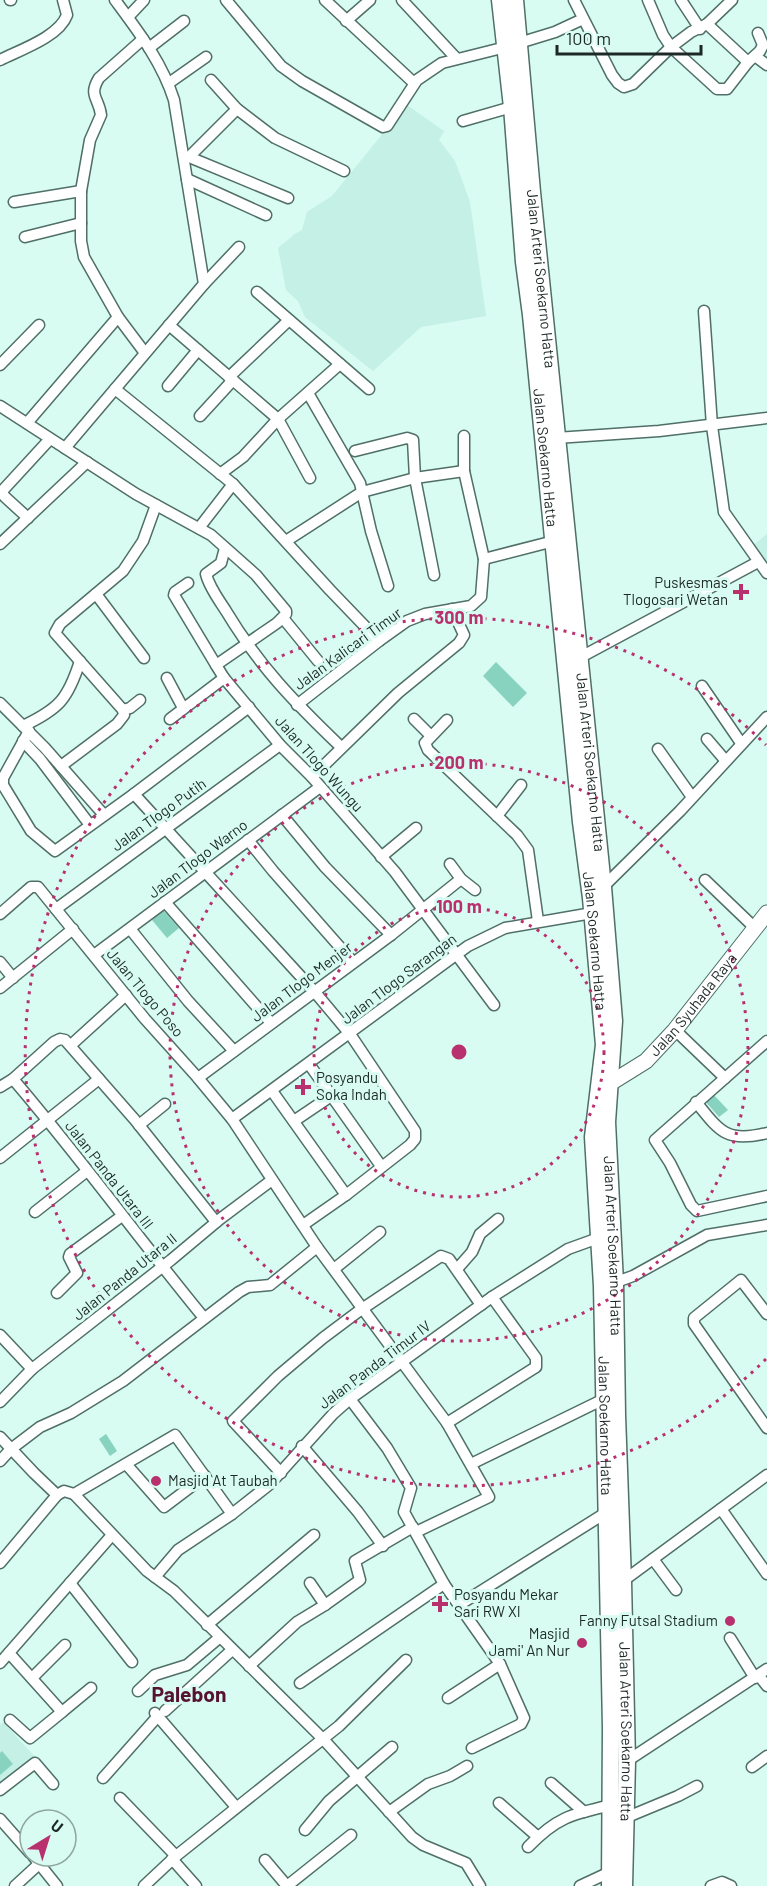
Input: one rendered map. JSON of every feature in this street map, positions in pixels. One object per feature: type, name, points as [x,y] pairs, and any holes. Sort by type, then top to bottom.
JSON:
[{"type":"main road","name":"Jalan Soekarno Hatta","points":[[500,0],[512,45],[512,107],[525,193],[524,262],[560,540],[581,822],[597,902],[604,1045],[593,1137],[605,1236]]},
{"type":"main road","name":"Jalan Arteri Soekarno Hatta","points":[[515,0],[512,45],[525,193],[556,438],[560,540],[579,658],[597,902],[615,1028],[609,1084],[605,1236],[617,1415],[623,1581],[618,1667],[627,1761],[624,1886]]},
{"type":"main road","name":"Jalan Soekarno Hatta","points":[[609,1285],[604,1399],[607,1512],[618,1667],[610,1879]]},
{"type":"street","points":[[0,59],[49,35],[61,26],[67,15],[63,0]]},
{"type":"street","points":[[115,0],[146,43],[169,83],[186,158],[187,179],[204,284]]},
{"type":"street","points":[[128,17],[144,0]]},
{"type":"street","points":[[226,0],[281,66],[328,96],[385,127],[414,83],[442,63],[555,32],[583,20]]},
{"type":"street","points":[[325,0],[414,83]]},
{"type":"street","points":[[346,21],[370,0]]},
{"type":"street","points":[[402,0],[456,58]]},
{"type":"street","points":[[574,0],[612,75],[624,87],[633,84],[671,46],[691,32],[704,27],[732,0]]},
{"type":"street","points":[[648,0],[663,35],[671,46],[713,86],[722,90],[727,89],[760,51],[763,45],[758,33]]},
{"type":"street","points":[[681,0],[704,27],[752,59],[767,65]]},
{"type":"street","points":[[145,353],[118,317],[84,257],[81,190],[90,140],[101,115],[93,95],[94,86],[99,78],[146,43],[184,21]]},
{"type":"street","points":[[169,83],[206,57]]},
{"type":"street","points":[[211,80],[237,109],[275,138],[344,171]]},
{"type":"street","points":[[463,121],[512,107]]},
{"type":"street","points":[[186,158],[237,109]]},
{"type":"street","points":[[186,158],[288,198]]},
{"type":"street","points":[[187,179],[266,215]]},
{"type":"street","points":[[14,202],[81,190]]},
{"type":"street","points":[[25,237],[81,223]]},
{"type":"street","points":[[65,448],[204,284],[239,247]]},
{"type":"street","points":[[257,292],[369,389]]},
{"type":"street","points":[[704,311],[712,426],[724,512],[767,573]]},
{"type":"street","points":[[27,423],[118,317]]},
{"type":"street","points":[[200,416],[231,378],[288,320]]},
{"type":"street","points":[[0,365],[39,325]]},
{"type":"street","points":[[169,325],[278,418],[310,478]]},
{"type":"street","points":[[168,386],[198,350]]},
{"type":"street","points":[[220,474],[243,457],[278,418],[340,364]]},
{"type":"street","points":[[115,389],[233,484],[379,640]]},
{"type":"street","points":[[308,393],[360,483],[371,531],[388,586]]},
{"type":"street","points":[[0,406],[156,506],[211,535],[256,575],[286,611],[283,618],[216,665]]},
{"type":"street","points":[[556,438],[712,426],[767,418]]},
{"type":"street","points":[[464,436],[464,471],[484,559],[560,540]]},
{"type":"street","points":[[355,451],[410,438],[413,440],[416,478],[434,574]]},
{"type":"street","points":[[28,518],[5,497],[4,489],[50,439]]},
{"type":"street","points":[[0,544],[87,462]]},
{"type":"street","points":[[286,541],[362,492],[416,478],[464,471]]},
{"type":"street","points":[[199,528],[233,484]]},
{"type":"street","points":[[61,766],[117,724],[124,715],[123,710],[55,633],[60,624],[123,571],[143,541],[156,506]]},
{"type":"street","points":[[225,548],[221,563],[206,574],[206,577],[246,645],[297,705],[341,747]]},
{"type":"street","name":"Jalan Kalicari Timur","points":[[297,705],[379,640],[407,621],[425,614],[471,606],[481,597],[484,559]]},
{"type":"street","points":[[579,658],[758,562]]},
{"type":"street","name":"Jalan Tlogo Wungu","points":[[188,583],[174,595],[224,678],[280,745],[312,777],[395,872],[494,1005]]},
{"type":"street","points":[[96,594],[144,658]]},
{"type":"street","points":[[312,777],[398,693],[462,639],[464,635],[452,609]]},
{"type":"street","points":[[283,618],[318,661]]},
{"type":"street","points":[[80,660],[72,683],[59,705],[25,733],[3,778],[3,784],[31,831],[55,851],[249,707]]},
{"type":"street","points":[[167,678],[183,708]]},
{"type":"street","points":[[170,719],[224,678]]},
{"type":"street","points":[[702,686],[741,743]]},
{"type":"street","points":[[123,710],[130,708],[140,700]]},
{"type":"street","points":[[0,704],[25,733],[61,766],[104,815]]},
{"type":"street","points":[[597,902],[725,760],[767,717]]},
{"type":"street","points":[[414,719],[430,735]]},
{"type":"street","points":[[447,720],[430,735],[425,743],[428,750],[517,835],[528,850],[538,921]]},
{"type":"street","points":[[25,733],[40,759],[90,825]]},
{"type":"street","points":[[707,738],[725,760]]},
{"type":"street","name":"Jalan Tlogo Putih","points":[[56,909],[280,745]]},
{"type":"street","points":[[658,748],[692,797]]},
{"type":"street","points":[[496,816],[521,785]]},
{"type":"street","name":"Jalan Tlogo Warno","points":[[94,955],[131,930],[165,902],[320,787]]},
{"type":"street","points":[[134,794],[314,991],[350,1034],[415,1131],[414,1142],[303,1225]]},
{"type":"street","points":[[282,815],[325,867],[391,935]]},
{"type":"street","points":[[381,857],[416,828]]},
{"type":"street","points":[[248,840],[353,962]]},
{"type":"street","points":[[450,864],[461,879],[475,890]]},
{"type":"street","name":"Jalan Tlogo Menjer","points":[[198,1078],[391,935],[461,879]]},
{"type":"street","points":[[705,880],[755,928]]},
{"type":"street","name":"Jalan Tlogo Poso","points":[[0,914],[35,885],[232,1119],[316,1247],[447,1423],[489,1494],[488,1500],[414,1530]]},
{"type":"street","points":[[165,902],[271,1023]]},
{"type":"street","name":"Jalan Tlogo Sarangan","points":[[232,1119],[457,953],[505,928],[538,921],[597,902]]},
{"type":"street","name":"Jalan Syuhada Raya","points":[[609,1084],[646,1061],[675,1030],[767,913]]},
{"type":"street","points":[[0,988],[73,929]]},
{"type":"street","points":[[131,930],[188,1001],[234,1052]]},
{"type":"street","points":[[0,962],[13,978]]},
{"type":"street","points":[[0,1086],[13,1079],[54,1042],[67,1042],[126,995]]},
{"type":"street","points":[[675,1030],[725,1078]]},
{"type":"street","points":[[767,1041],[655,1140],[670,1163],[691,1206],[697,1210],[767,1196]]},
{"type":"street","points":[[67,1042],[139,1125],[216,1222]]},
{"type":"street","points":[[309,1064],[381,1166]]},
{"type":"street","name":"Jalan Panda Utara III","points":[[13,1079],[204,1318]]},
{"type":"street","points":[[0,1158],[99,1079]]},
{"type":"street","points":[[272,1090],[346,1195]]},
{"type":"street","points":[[294,1121],[331,1096]]},
{"type":"street","points":[[696,1102],[712,1122],[732,1137],[767,1133]]},
{"type":"street","points":[[139,1125],[165,1104]]},
{"type":"street","points":[[35,1212],[87,1172]]},
{"type":"street","name":"Jalan Panda Utara II","points":[[0,1402],[32,1369],[272,1180]]},
{"type":"street","points":[[57,1293],[77,1273],[69,1257],[70,1254],[122,1216]]},
{"type":"street","points":[[457,1269],[472,1252],[480,1234],[498,1219]]},
{"type":"street","points":[[609,1285],[633,1276],[707,1235],[767,1225]]},
{"type":"street","points":[[334,1269],[380,1232]]},
{"type":"street","name":"Jalan Panda Timur IV","points":[[155,1577],[178,1550],[259,1494],[281,1473],[302,1446],[350,1399],[492,1297],[568,1249],[605,1236]]},
{"type":"street","points":[[0,1461],[11,1449],[40,1427],[71,1413],[123,1382],[204,1318],[248,1287],[270,1285],[316,1247]]},
{"type":"street","points":[[281,1473],[233,1421],[278,1376],[323,1338],[441,1256],[449,1259],[481,1305]]},
{"type":"street","points":[[766,1426],[694,1324],[695,1315],[741,1280],[767,1314]]},
{"type":"street","points":[[447,1423],[533,1370],[537,1364],[536,1358],[492,1297]]},
{"type":"street","points":[[0,1335],[32,1369]]},
{"type":"street","points":[[350,1399],[387,1448],[411,1488],[404,1510],[444,1584],[500,1664],[524,1719],[521,1724],[472,1748]]},
{"type":"street","points":[[471,1464],[604,1399]]},
{"type":"street","points":[[74,1494],[175,1435],[232,1514]]},
{"type":"street","points":[[0,1437],[57,1495]]},
{"type":"street","points":[[302,1446],[358,1512],[383,1546]]},
{"type":"street","points":[[126,1464],[164,1507],[205,1476]]},
{"type":"street","points":[[623,1581],[767,1475]]},
{"type":"street","points":[[0,1563],[57,1495],[64,1491],[74,1494],[147,1571],[174,1591],[324,1740],[418,1842],[466,1863],[480,1886]]},
{"type":"street","points":[[721,1509],[767,1575]]},
{"type":"street","points":[[459,1605],[607,1512]]},
{"type":"street","points":[[249,1666],[297,1622],[360,1579],[356,1561],[414,1530]]},
{"type":"street","points":[[0,1663],[112,1535]]},
{"type":"street","points":[[207,1625],[314,1535]]},
{"type":"street","points":[[653,1559],[676,1590]]},
{"type":"street","points":[[70,1583],[132,1662]]},
{"type":"street","points":[[310,1583],[325,1605]]},
{"type":"street","points":[[300,1683],[444,1584]]},
{"type":"street","points":[[138,1690],[155,1675],[187,1665],[219,1638]]},
{"type":"street","points":[[730,1638],[767,1686]]},
{"type":"street","points":[[32,1678],[65,1645]]},
{"type":"street","points":[[103,1778],[159,1713],[232,1650]]},
{"type":"street","points":[[9,1653],[62,1712]]},
{"type":"street","points":[[144,1886],[236,1807],[324,1740],[406,1660]]},
{"type":"street","points":[[448,1698],[500,1664]]},
{"type":"street","points":[[627,1761],[760,1674]]},
{"type":"street","points":[[10,1720],[30,1738],[91,1688]]},
{"type":"street","points":[[159,1713],[236,1807]]},
{"type":"street","points":[[305,1830],[329,1800],[392,1747]]},
{"type":"street","points":[[752,1767],[767,1756]]},
{"type":"street","points":[[0,1790],[35,1763],[52,1784]]},
{"type":"street","points":[[389,1812],[428,1784],[450,1776],[467,1766]]},
{"type":"street","points":[[551,1783],[584,1812]]},
{"type":"street","points":[[625,1818],[697,1786]]},
{"type":"street","points":[[120,1798],[196,1886]]},
{"type":"street","points":[[499,1803],[538,1837]]},
{"type":"street","points":[[528,1847],[552,1825],[584,1812],[612,1806]]},
{"type":"street","points":[[0,1820],[18,1840]]},
{"type":"street","points":[[265,1860],[287,1886],[351,1835]]},
{"type":"street","points":[[15,1886],[27,1868]]},
{"type":"street","points":[[42,1868],[57,1886]]},
{"type":"street","points":[[580,1886],[610,1879]]},
{"type":"street","points":[[711,1886],[722,1882],[731,1886]]},
{"type":"shaded area","points":[[404,103],[444,131],[439,140],[455,161],[470,202],[486,316],[421,327],[373,371],[305,317],[298,301],[286,290],[278,248],[302,230],[307,212],[332,196],[380,137]]},
{"type":"shaded area","points":[[767,534],[767,569],[750,548]]},
{"type":"shaded area","points":[[496,662],[527,693],[513,707],[483,676]]},
{"type":"shaded area","points":[[163,910],[179,928],[167,938],[152,920]]},
{"type":"shaded area","points":[[712,1093],[728,1110],[719,1117],[704,1100]]},
{"type":"shaded area","points":[[106,1434],[117,1451],[110,1456],[99,1439]]},
{"type":"shaded area","points":[[3,1722],[38,1760],[0,1789],[0,1725]]},
{"type":"shaded area","points":[[2,1751],[13,1764],[0,1775],[0,1753]]},
{"type":"place","name":"Puskesmas Tlogosari Wetan","points":[[741,592]]},
{"type":"place","name":"Posyandu Soka Indah","points":[[303,1087]]},
{"type":"place","name":"Masjid At Taubah","points":[[156,1481]]},
{"type":"place","name":"Posyandu Mekar Sari RW XI","points":[[440,1604]]},
{"type":"place","name":"Fanny Futsal Stadium","points":[[730,1621]]},
{"type":"place","name":"Masjid Jami' An Nur","points":[[582,1643]]},
{"type":"district","name":"Palebon","points":[[189,1695]]}]
